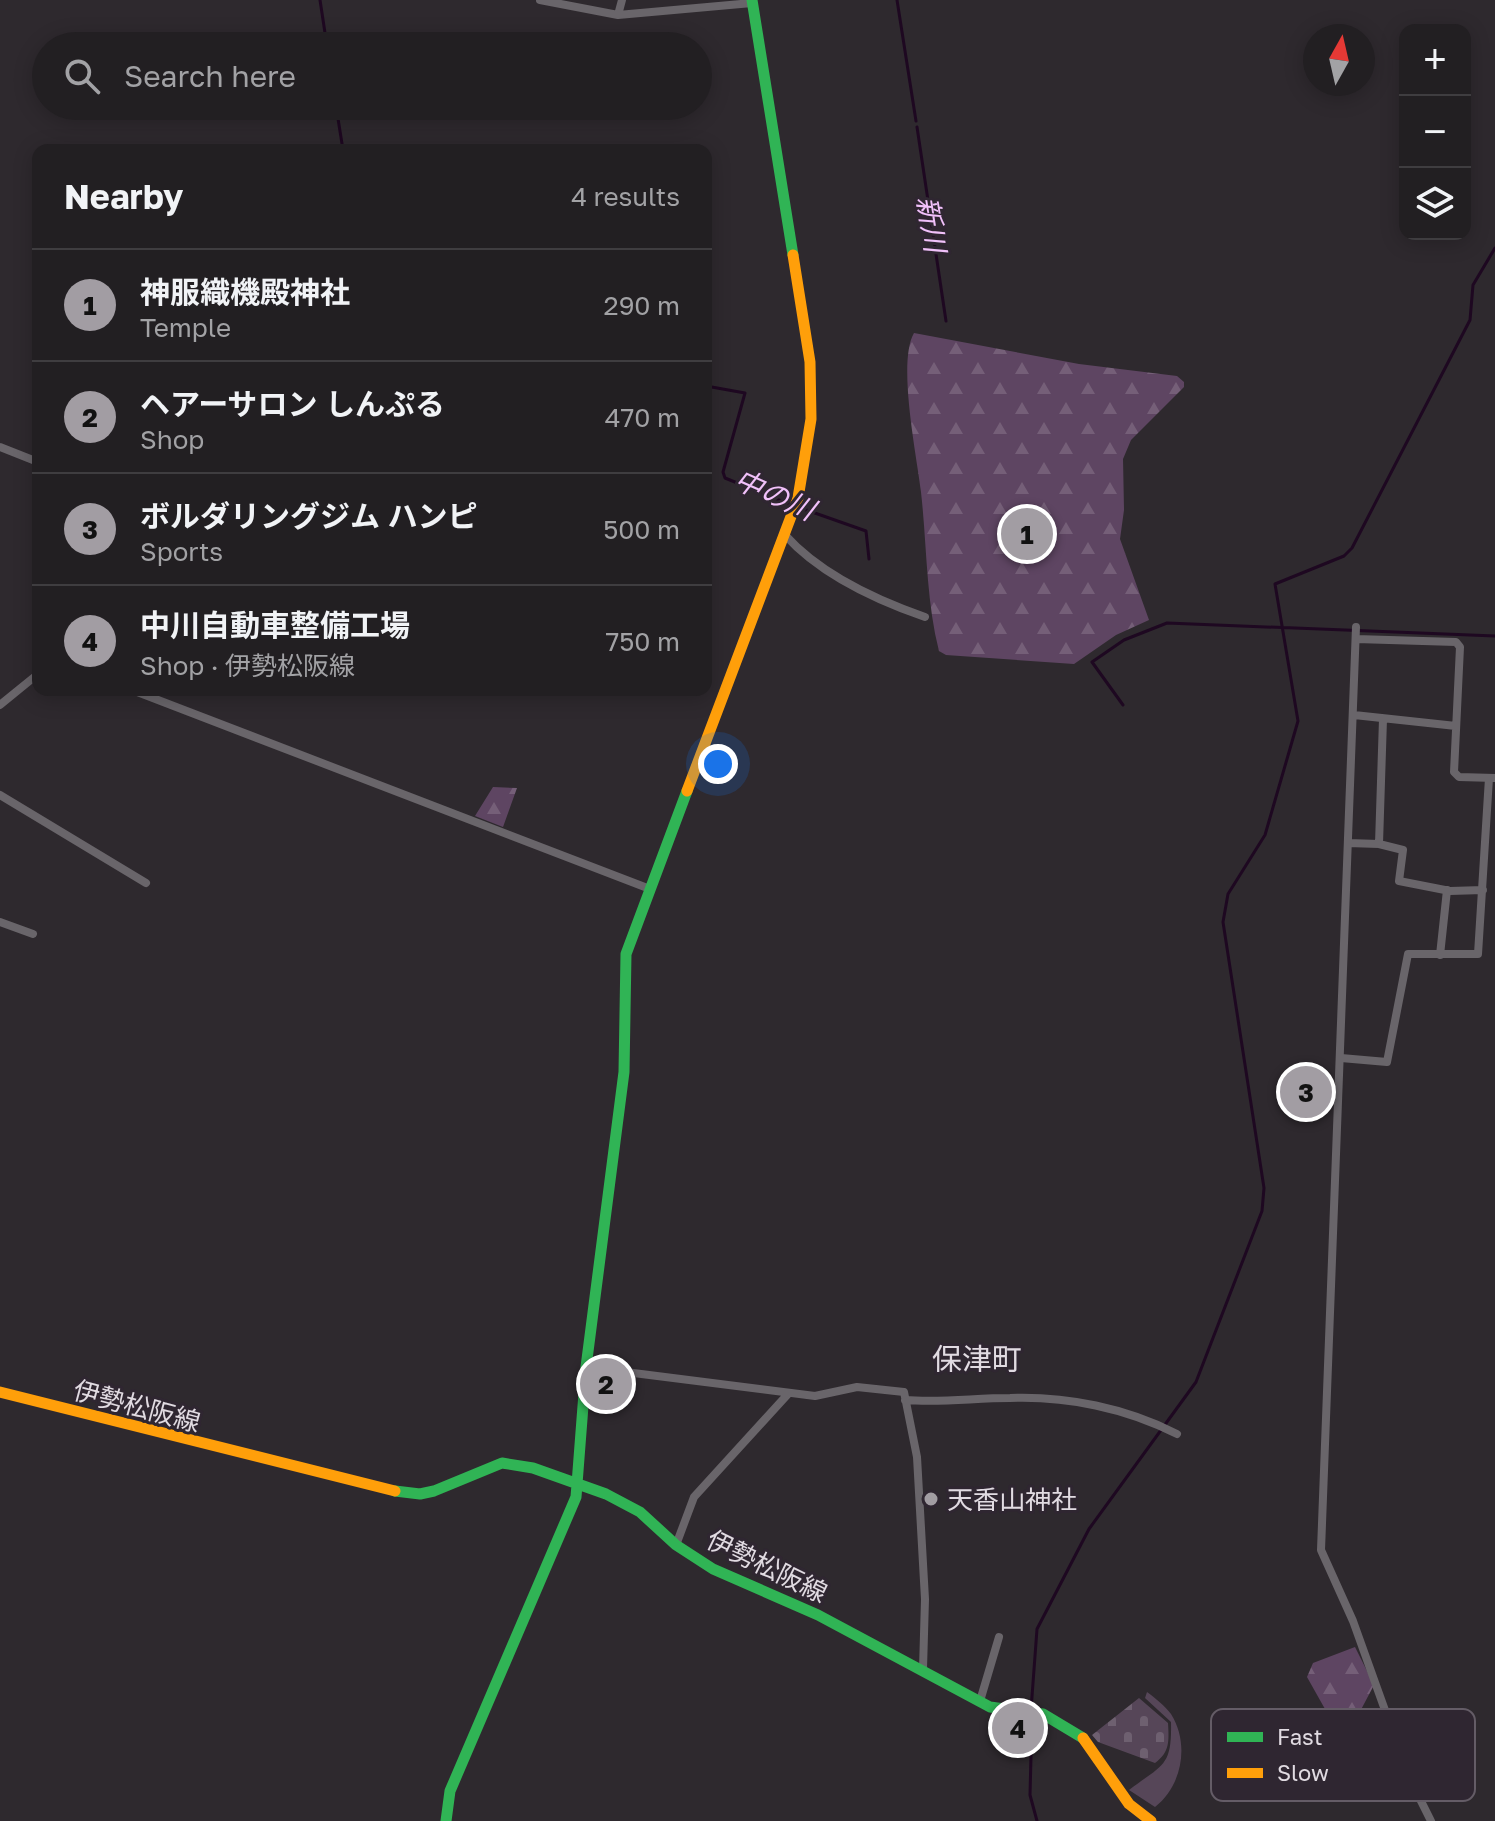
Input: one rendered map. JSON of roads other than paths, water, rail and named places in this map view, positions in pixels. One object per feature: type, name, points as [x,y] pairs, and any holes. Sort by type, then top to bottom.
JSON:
[{"type":"street","points":[[446,1821],[450,1791],[566,1526],[578,1483],[586,1367],[621,1097],[624,963],[785,535],[795,506],[810,435],[810,362],[752,1],[618,15],[540,0]]},
{"type":"street","points":[[618,15],[622,0]]},
{"type":"street","points":[[0,447],[32,460]]},
{"type":"street","points":[[785,535],[827,568],[880,601],[925,617]]},
{"type":"street","points":[[1341,1058],[1387,1062],[1408,954],[1478,954],[1492,778],[1459,777],[1454,772],[1460,647],[1456,642],[1356,634],[1321,1550],[1353,1621],[1385,1709]]},
{"type":"street","points":[[0,705],[32,679]]},
{"type":"street","points":[[148,696],[650,889]]},
{"type":"street","points":[[1354,715],[1456,726]]},
{"type":"street","points":[[1379,844],[1383,719]]},
{"type":"street","points":[[0,795],[146,883]]},
{"type":"street","points":[[1348,843],[1379,844],[1403,850],[1399,881],[1447,890],[1483,890]]},
{"type":"street","points":[[1440,955],[1447,890]]},
{"type":"street","points":[[0,922],[33,934]]},
{"type":"street","points":[[586,1367],[788,1394],[827,1396],[857,1387],[904,1392],[917,1457],[925,1599],[923,1669]]},
{"type":"street","name":"伊勢松阪線","points":[[0,1392],[387,1490],[420,1494],[434,1491],[502,1463],[533,1468],[578,1483],[640,1512],[676,1545],[713,1569],[818,1615],[980,1701],[1000,1710],[1050,1716],[1080,1735],[1096,1751],[1129,1804],[1151,1821]]},
{"type":"street","points":[[676,1545],[694,1497],[788,1394]]},
{"type":"street","points":[[905,1400],[973,1402],[1008,1397],[1080,1403],[1122,1411],[1177,1434]]},
{"type":"street","points":[[980,1701],[999,1637]]},
{"type":"street","points":[[1421,1801],[1431,1821]]},
{"type":"waterway","name":"中の川","points":[[320,0],[325,32]]},
{"type":"waterway","name":"新川","points":[[897,0],[916,121]]},
{"type":"waterway","name":"中の川","points":[[338,120],[342,144]]},
{"type":"waterway","name":"新川","points":[[917,127],[946,321]]},
{"type":"waterway","points":[[1031,1710],[1037,1629],[1089,1529],[1196,1382],[1262,1211],[1264,1188],[1223,922],[1228,894],[1265,835],[1298,721],[1275,584],[1344,556],[1352,548],[1470,320],[1473,285],[1495,248]]},
{"type":"waterway","name":"中の川","points":[[712,387],[745,393],[723,472],[725,478],[791,505]]},
{"type":"waterway","name":"中の川","points":[[798,507],[866,531],[869,559]]},
{"type":"waterway","points":[[1123,705],[1092,662],[1124,640],[1167,623],[1495,636]]},
{"type":"waterway","points":[[1032,1718],[1030,1795],[1037,1821]]},
{"type":"place","name":"神服織機殿神社","points":[[1027,534]]},
{"type":"place","name":"ボルダリングジム ハンピ","points":[[1306,1092]]},
{"type":"place","name":"ヘアーサロン しんぷる","points":[[606,1384]]},
{"type":"place","name":"天香山神社","points":[[931,1499]]},
{"type":"place","name":"中川自動車整備工場","points":[[1018,1728]]},
{"type":"district","name":"保津町","points":[[977,1359]]}]
